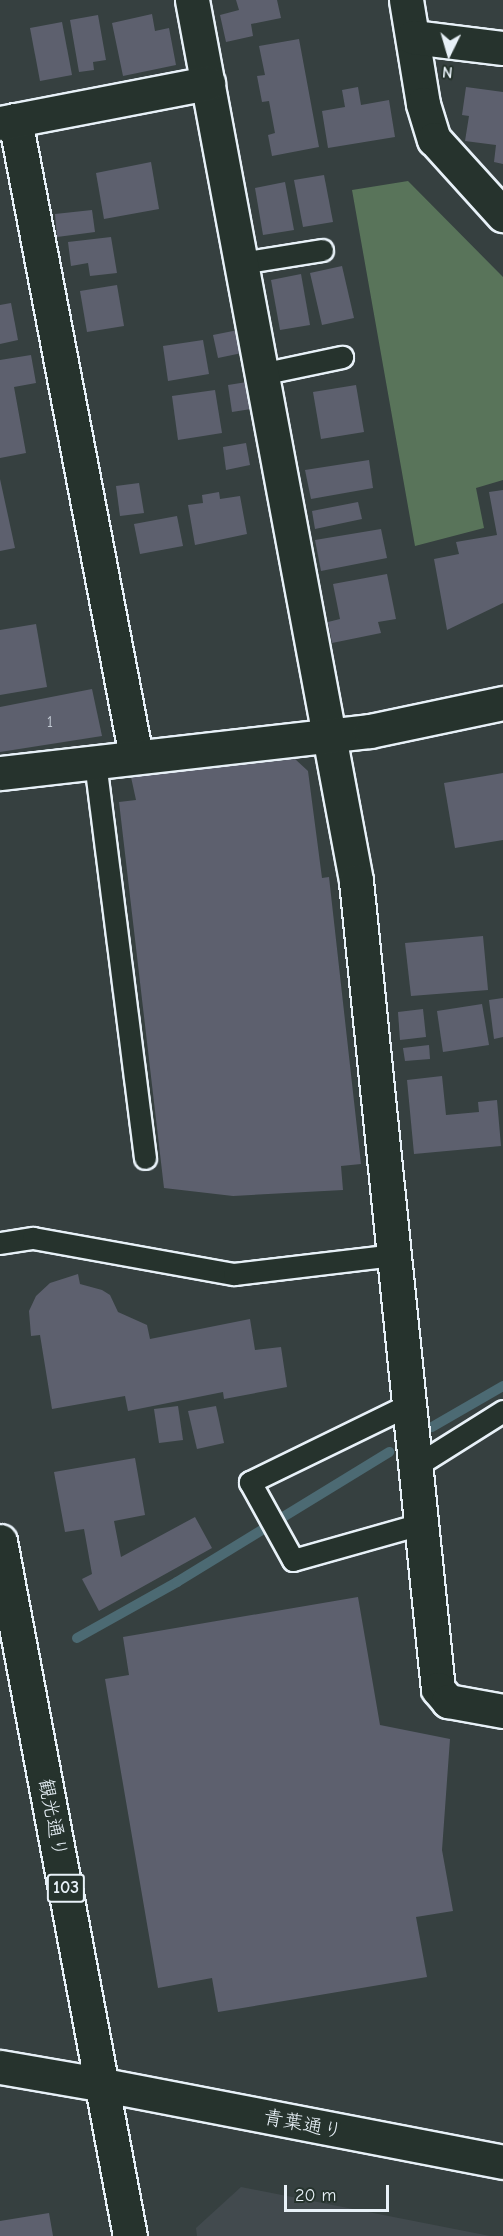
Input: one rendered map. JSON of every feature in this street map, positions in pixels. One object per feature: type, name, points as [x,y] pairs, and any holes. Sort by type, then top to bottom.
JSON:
[{"type":"main road","points":[[192,0],[357,892],[438,1689],[448,1701],[503,1711]]},
{"type":"main road","points":[[406,0],[428,128],[436,145],[503,215]]},
{"type":"main road","points":[[413,37],[503,48]]},
{"type":"main road","points":[[136,757],[7,121],[208,82]]},
{"type":"main road","points":[[0,773],[329,736],[427,722],[503,703]]},
{"type":"main road","name":"観光通り","points":[[0,1541],[9,1641],[104,2085],[130,2236]]},
{"type":"main road","name":"青葉通り","points":[[0,2067],[503,2162]]},
{"type":"lane","points":[[241,263],[322,250]]},
{"type":"lane","points":[[261,374],[342,357]]},
{"type":"lane","points":[[95,762],[145,1158]]},
{"type":"lane","points":[[0,1243],[33,1238],[234,1274],[393,1255]]},
{"type":"lane","points":[[408,1405],[250,1482],[293,1560],[420,1524]]},
{"type":"lane","points":[[414,1467],[503,1411]]},
{"type":"shaded area","points":[[241,2187],[490,2236],[197,2236],[196,2228]]},
{"type":"green space","points":[[408,181],[503,277],[503,480],[476,488],[484,528],[415,546],[352,190]]},
{"type":"building","points":[[236,0],[277,0],[281,18],[251,24],[253,36],[226,42],[220,15],[239,10]]},
{"type":"building","points":[[152,14],[155,31],[169,28],[176,65],[123,76],[112,23]]},
{"type":"building","points":[[98,15],[106,60],[93,62],[94,70],[79,72],[70,20]]},
{"type":"building","points":[[62,22],[72,75],[40,81],[30,28]]},
{"type":"building","points":[[299,39],[319,147],[272,156],[268,135],[275,133],[269,101],[262,102],[257,76],[265,75],[259,46]]},
{"type":"building","points":[[358,87],[361,105],[389,100],[395,137],[328,148],[322,111],[345,107],[342,90]]},
{"type":"building","points":[[466,87],[503,92],[503,164],[494,162],[496,145],[465,141],[469,116],[462,115]]},
{"type":"building","points":[[151,162],[159,209],[104,219],[96,173]]},
{"type":"building","points":[[324,175],[333,222],[303,227],[294,180]]},
{"type":"building","points":[[285,182],[294,230],[263,235],[255,188]]},
{"type":"building","points":[[92,210],[95,232],[57,237],[55,214]]},
{"type":"building","points":[[111,237],[117,273],[90,276],[88,263],[71,266],[68,242]]},
{"type":"building","points":[[342,266],[354,318],[322,325],[310,273]]},
{"type":"building","points":[[301,274],[310,325],[280,330],[271,280]]},
{"type":"building","points":[[117,285],[124,326],[87,332],[80,291]]},
{"type":"building","points":[[11,303],[18,340],[0,344],[0,305]]},
{"type":"building","points":[[238,330],[242,353],[218,358],[213,335]]},
{"type":"building","points":[[203,340],[209,374],[168,381],[163,346]]},
{"type":"building","points":[[31,355],[36,383],[14,387],[26,453],[0,458],[0,360]]},
{"type":"building","points":[[247,382],[251,409],[232,412],[228,385]]},
{"type":"building","points":[[356,385],[364,432],[321,439],[313,392]]},
{"type":"building","points":[[215,390],[222,433],[178,440],[172,396]]},
{"type":"building","points":[[246,443],[250,465],[226,470],[223,447]]},
{"type":"building","points":[[369,460],[373,488],[311,499],[305,470]]},
{"type":"building","points":[[0,479],[15,548],[0,551]]},
{"type":"building","points":[[139,483],[144,513],[120,516],[116,486]]},
{"type":"building","points":[[503,490],[503,603],[447,630],[434,559],[459,554],[456,542],[497,535],[489,492]]},
{"type":"building","points":[[219,492],[220,499],[240,496],[247,534],[195,545],[188,505],[203,503],[202,495]]},
{"type":"building","points":[[358,502],[362,519],[315,529],[312,511]]},
{"type":"building","points":[[177,516],[183,546],[140,554],[134,524]]},
{"type":"building","points":[[381,529],[387,558],[321,571],[315,540]]},
{"type":"building","points":[[387,574],[396,619],[378,622],[381,633],[332,643],[328,622],[340,619],[333,584]]},
{"type":"building","points":[[36,624],[47,687],[0,695],[0,630]]},
{"type":"building","points":[[92,689],[102,736],[0,752],[0,707]]},
{"type":"building","points":[[295,759],[308,771],[322,878],[329,877],[361,1164],[341,1166],[343,1190],[233,1196],[164,1188],[119,802],[136,800],[131,777]]},
{"type":"building","points":[[503,773],[503,840],[455,848],[444,783]]},
{"type":"building","points":[[483,936],[488,990],[411,996],[405,943]]},
{"type":"building","points":[[503,998],[503,1037],[494,1039],[489,1000]]},
{"type":"building","points":[[482,1004],[489,1045],[443,1052],[437,1011]]},
{"type":"building","points":[[423,1009],[426,1037],[400,1040],[398,1012]]},
{"type":"building","points":[[429,1045],[430,1059],[405,1061],[403,1048]]},
{"type":"building","points":[[442,1076],[446,1115],[479,1112],[478,1102],[497,1100],[501,1146],[414,1154],[407,1080]]},
{"type":"building","points":[[78,1274],[80,1284],[102,1290],[110,1295],[118,1312],[147,1325],[150,1339],[250,1319],[255,1350],[281,1347],[287,1387],[224,1399],[223,1392],[128,1411],[125,1396],[52,1409],[40,1335],[31,1336],[29,1311],[36,1296],[50,1283]]},
{"type":"building","points":[[178,1406],[183,1440],[159,1443],[154,1409]]},
{"type":"building","points":[[216,1406],[224,1443],[197,1449],[188,1411]]},
{"type":"building","points":[[135,1458],[145,1515],[114,1521],[121,1557],[195,1517],[212,1548],[99,1611],[82,1579],[92,1574],[84,1529],[65,1532],[54,1472]]},
{"type":"building","points":[[358,1597],[380,1725],[450,1739],[442,1850],[453,1911],[416,1917],[427,1977],[218,2012],[212,1978],[158,1988],[105,1679],[129,1675],[123,1637]]},
{"type":"building","points":[[49,2213],[53,2236],[0,2236],[0,2221]]},
{"type":"waterway","points":[[432,1427],[503,1386]]},
{"type":"waterway","points":[[77,1638],[177,1582],[389,1452]]}]
